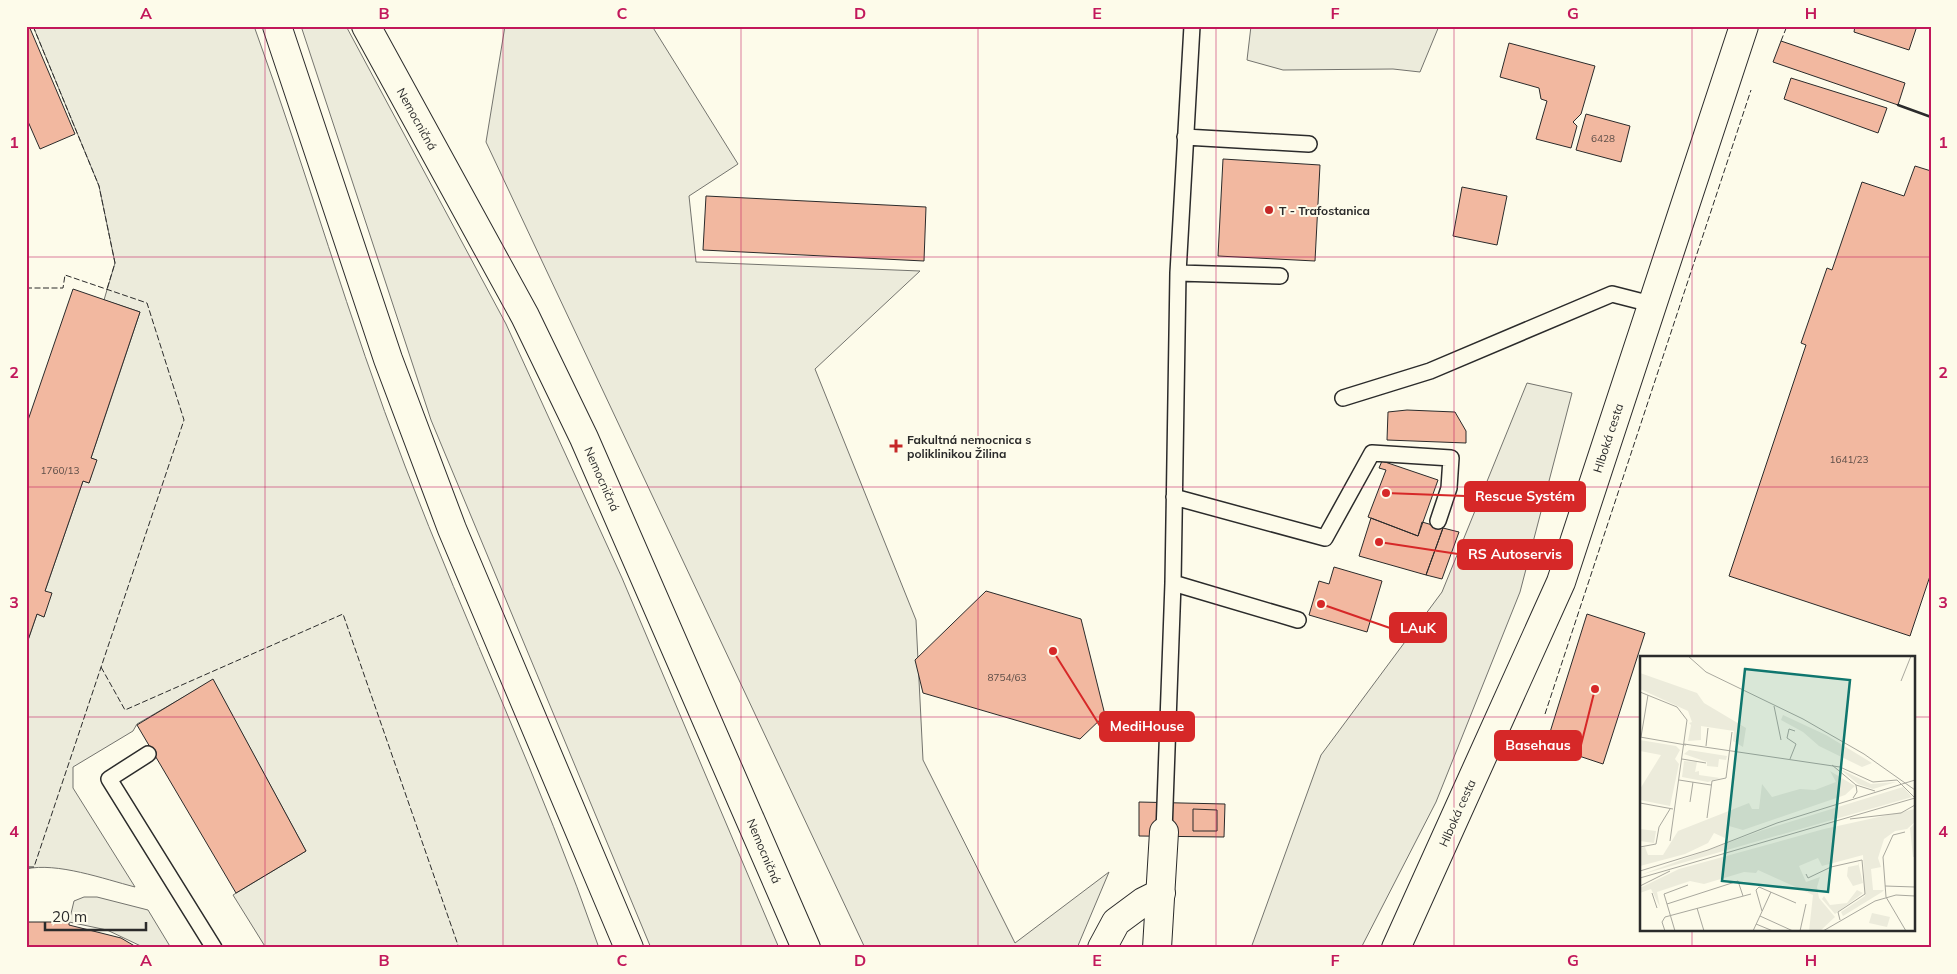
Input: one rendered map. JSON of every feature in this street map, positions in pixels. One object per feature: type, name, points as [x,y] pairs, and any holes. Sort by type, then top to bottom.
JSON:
[{"type":"main road","points":[[278,26],[388,359],[452,529],[629,948]]},
{"type":"main road","name":"Nemocničná","points":[[366,26],[524,316],[580,429],[806,948]]},
{"type":"main road","name":"Hlboká cesta","points":[[1396,948],[1561,582],[1744,26]]},
{"type":"main road","points":[[1157,948],[1164,832]]},
{"type":"main road","points":[[1102,948],[1116,922],[1143,902],[1161,893]]},
{"type":"lane","points":[[1164,832],[1172,583],[1178,273],[1192,26]]},
{"type":"lane","points":[[1185,137],[1309,144]]},
{"type":"lane","points":[[1178,273],[1280,276]]},
{"type":"lane","points":[[1343,398],[1430,371],[1612,294],[1651,304]]},
{"type":"lane","points":[[1174,497],[1325,538],[1372,453],[1451,458],[1449,488],[1438,521]]},
{"type":"lane","points":[[1172,583],[1298,620]]},
{"type":"lane","points":[[148,754],[108,778],[214,948]]},
{"type":"shaded area","points":[[33,26],[254,26],[365,357],[405,466],[453,587],[529,766],[599,948],[266,948],[233,895],[306,851],[213,680],[137,724],[133,731],[73,767],[73,788],[135,887],[66,870],[38,867],[26,869],[26,646],[37,614],[44,617],[45,591],[83,481],[89,483],[96,460],[91,458],[140,312],[104,300],[115,263],[99,186]]},
{"type":"shaded area","points":[[301,26],[346,26],[506,324],[622,578],[779,948],[651,948],[431,420]]},
{"type":"shaded area","points":[[505,26],[652,26],[738,164],[689,196],[696,262],[920,271],[815,369],[916,620],[923,760],[1015,943],[1109,872],[1077,948],[865,948],[486,142]]},
{"type":"shaded area","points":[[1251,26],[1439,26],[1420,72],[1393,69],[1283,70],[1247,60]]},
{"type":"shaded area","points":[[1527,383],[1572,393],[1520,592],[1436,802],[1361,948],[1251,948],[1321,755],[1442,592]]},
{"type":"shaded area","points":[[84,897],[97,897],[148,910],[171,948],[145,948],[107,930],[69,922],[74,901]]},
{"type":"building","points":[[26,26],[29,26],[75,134],[40,149],[26,117]]},
{"type":"building","points":[[1855,26],[1917,26],[1909,50],[1854,32]]},
{"type":"building","points":[[1781,41],[1905,83],[1898,105],[1773,62]]},
{"type":"building","points":[[1509,43],[1595,66],[1581,114],[1573,122],[1577,126],[1571,148],[1536,139],[1547,101],[1541,99],[1539,88],[1500,77]]},
{"type":"building","points":[[1791,78],[1887,108],[1878,133],[1784,99]]},
{"type":"building","points":[[1586,114],[1630,126],[1621,162],[1576,150]]},
{"type":"building","name":"T - Trafostanica","points":[[1223,159],[1320,165],[1315,261],[1218,256]]},
{"type":"building","points":[[1915,166],[1931,171],[1931,573],[1910,636],[1729,576],[1806,345],[1801,343],[1827,268],[1832,270],[1862,182],[1904,196]]},
{"type":"building","points":[[1462,187],[1507,196],[1497,245],[1453,236]]},
{"type":"building","points":[[706,196],[926,207],[924,261],[703,250]]},
{"type":"building","points":[[73,289],[140,312],[91,458],[97,460],[89,483],[83,481],[45,591],[52,593],[44,617],[37,614],[26,646],[26,426]]},
{"type":"building","points":[[1407,410],[1455,412],[1466,431],[1466,443],[1387,440],[1388,412]]},
{"type":"building","points":[[1382,461],[1438,480],[1418,536],[1368,517],[1386,470],[1379,468]]},
{"type":"building","points":[[1371,518],[1418,536],[1422,522],[1443,528],[1426,575],[1359,556]]},
{"type":"building","points":[[1443,528],[1459,532],[1442,579],[1426,575]]},
{"type":"building","points":[[1334,567],[1382,581],[1367,632],[1309,615],[1319,581],[1329,584]]},
{"type":"building","points":[[986,591],[1081,619],[1105,715],[1080,739],[923,693],[915,660]]},
{"type":"building","points":[[1587,614],[1645,633],[1603,764],[1546,745]]},
{"type":"building","points":[[213,679],[306,851],[236,893],[137,725]]},
{"type":"building","points":[[1139,802],[1225,804],[1224,837],[1139,836]]},
{"type":"building","points":[[1193,809],[1217,810],[1217,831],[1193,831]]},
{"type":"building","points":[[26,922],[69,922],[69,925],[121,938],[138,948],[26,948]]},
{"type":"fence","points":[[33,26],[99,186],[115,263],[107,289]]},
{"type":"fence","points":[[1781,41],[1787,26]]},
{"type":"fence","points":[[1545,714],[1751,90]]},
{"type":"fence","points":[[26,288],[63,288],[65,275],[147,303],[184,420],[34,867],[26,867]]},
{"type":"fence","points":[[101,667],[125,710],[343,614],[459,948]]},
{"type":"wall","points":[[1898,105],[1931,117]]},
{"type":"place","name":"T - Trafostanica","points":[[1269,210]]},
{"type":"place","name":"Fakultná nemocnica s poliklinikou Žilina","points":[[896,446]]},
{"type":"place","name":"Rescue Systém","points":[[1386,493]]},
{"type":"place","name":"RS Autoservis","points":[[1379,542]]},
{"type":"place","name":"LAuK","points":[[1321,604]]},
{"type":"place","name":"MediHouse","points":[[1053,651]]},
{"type":"place","name":"Basehaus","points":[[1595,689]]}]
